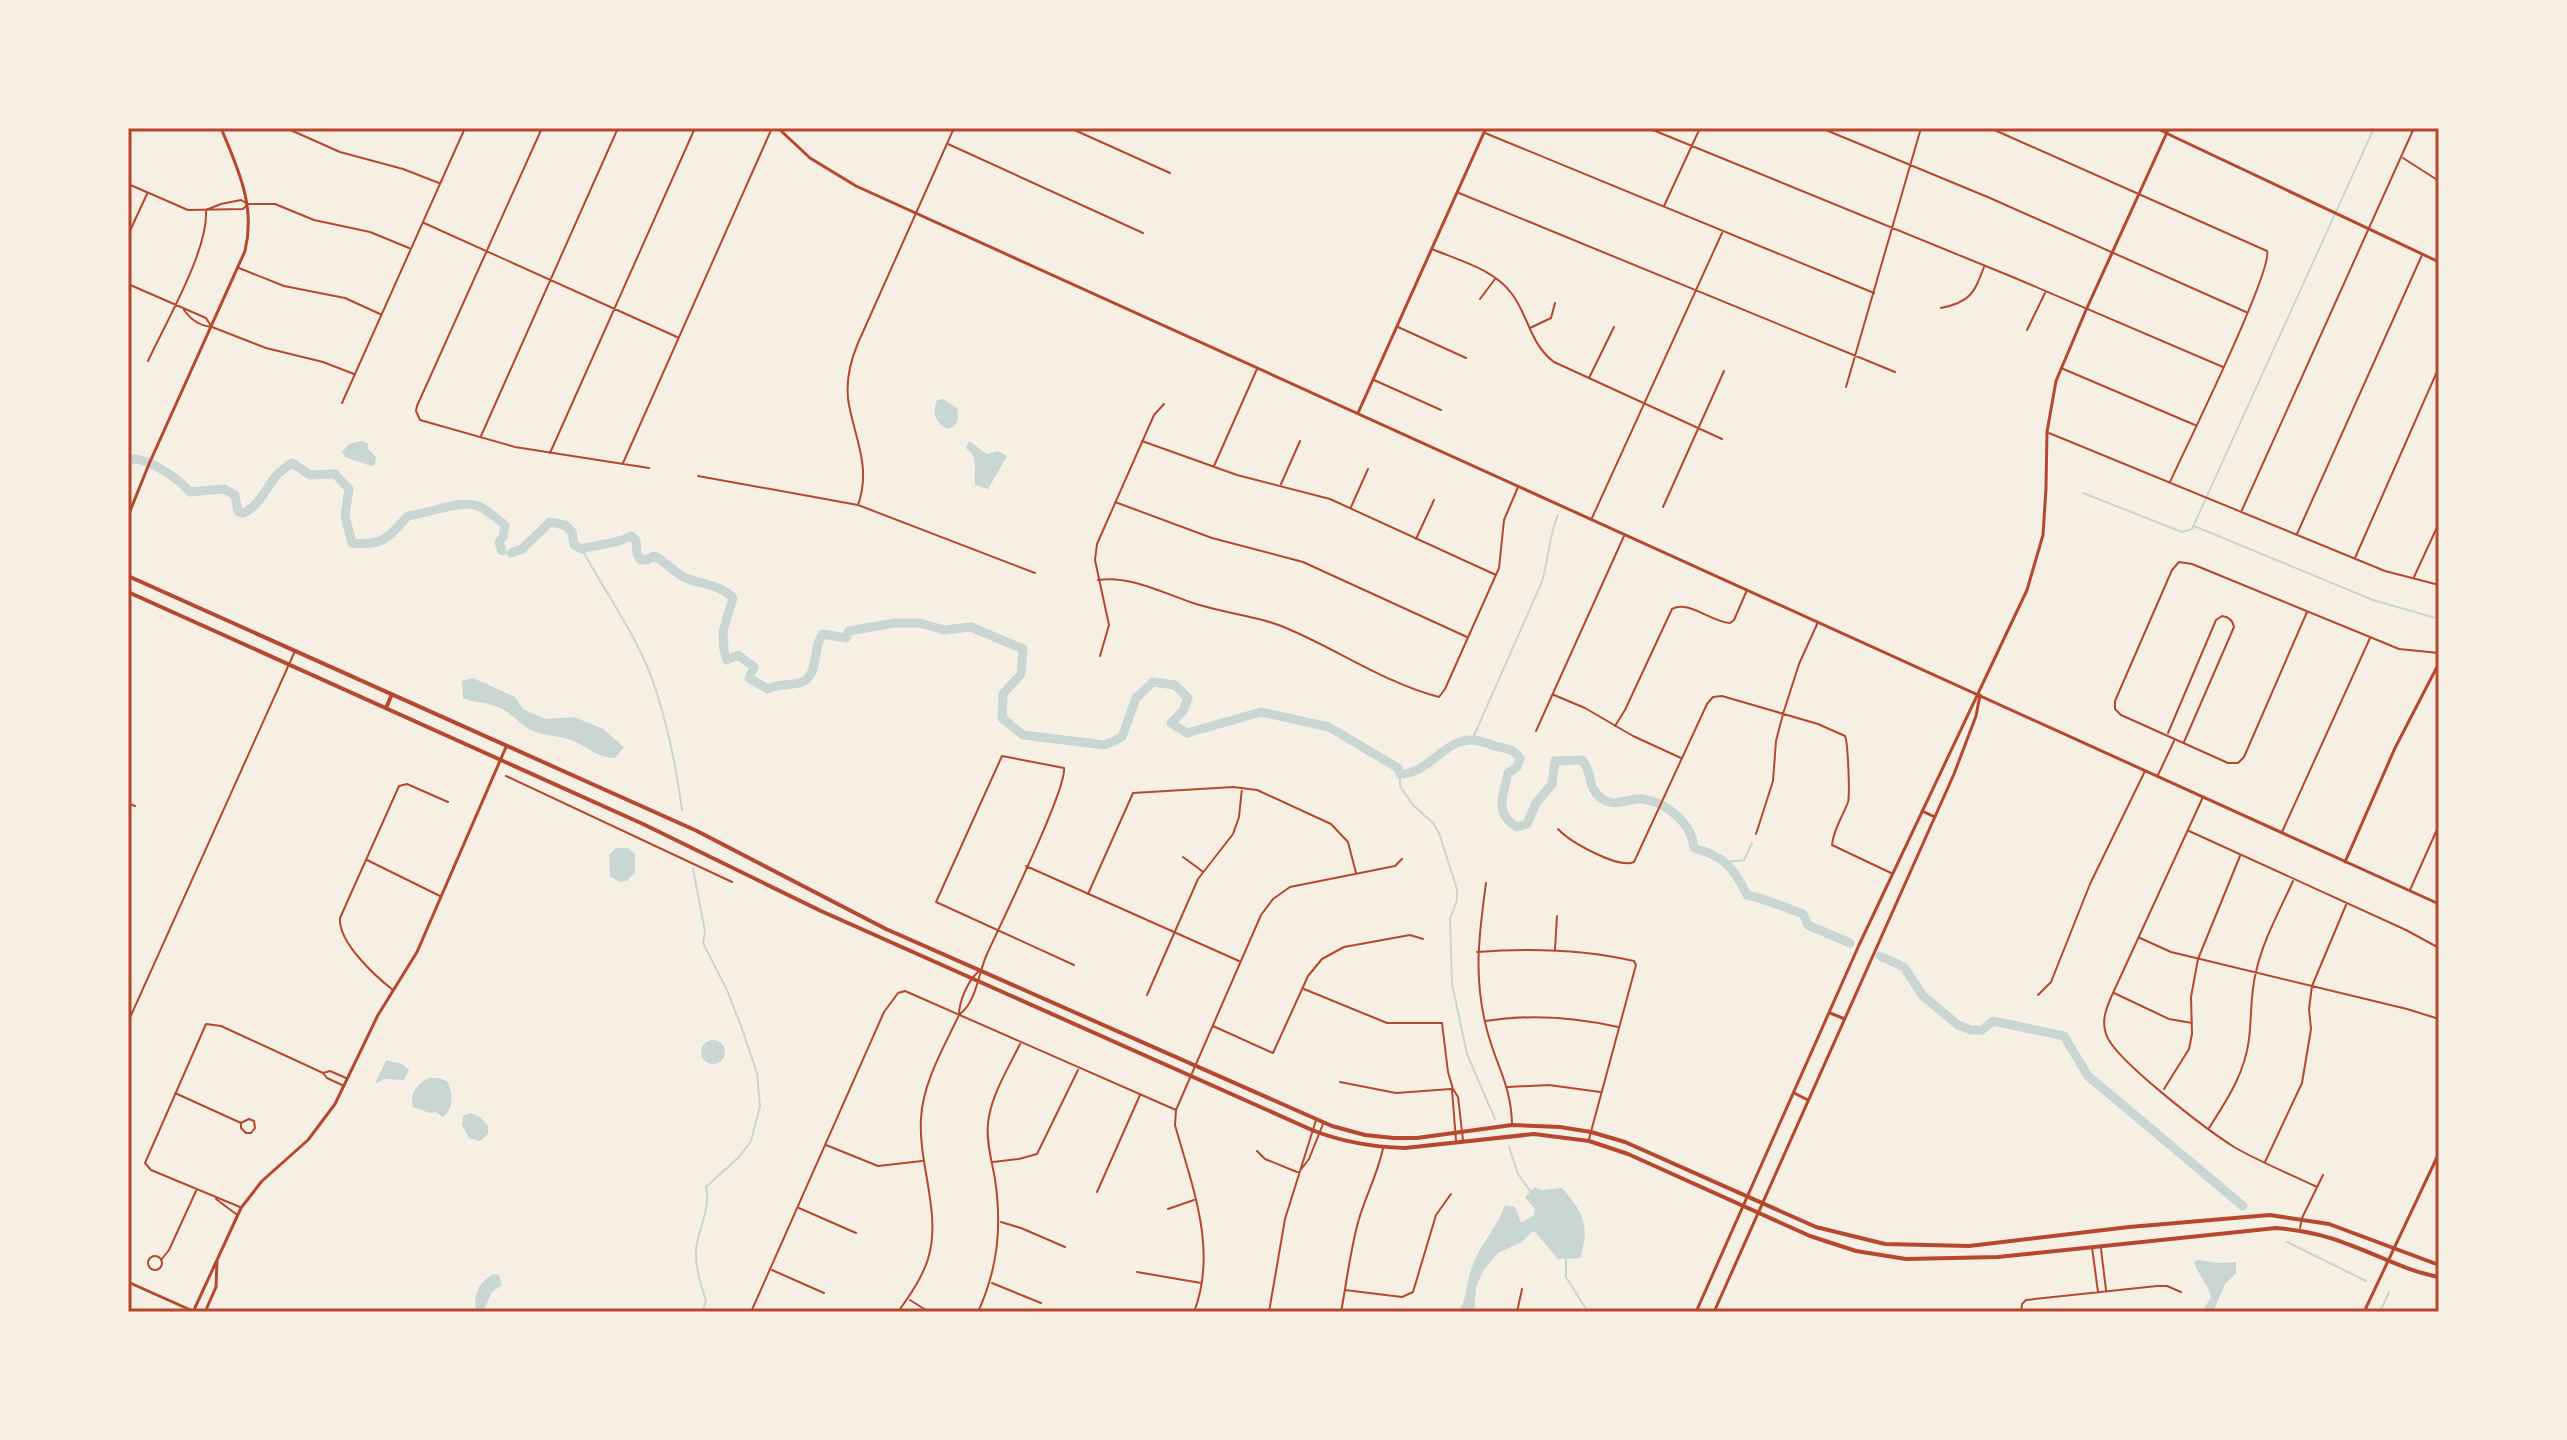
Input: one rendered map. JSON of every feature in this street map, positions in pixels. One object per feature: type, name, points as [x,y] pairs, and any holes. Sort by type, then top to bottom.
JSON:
[{"type":"main road","points":[[128,516],[239,268],[248,239],[248,204],[243,183],[221,128]]},
{"type":"main road","points":[[778,128],[828,170],[917,214],[2439,904]]},
{"type":"main road","points":[[1696,1312],[1892,874],[1967,712],[1980,695],[2027,590],[2039,551],[2046,504],[2047,432],[2052,395],[2086,310],[2169,128]]},
{"type":"main road","points":[[1358,414],[1485,130]]},
{"type":"main road","points":[[2167,134],[2439,262]]},
{"type":"main road","points":[[128,576],[697,831],[886,929],[1324,1123],[1380,1137],[1417,1138],[1512,1125],[1591,1132],[1625,1142],[1816,1227],[1856,1239],[1905,1245],[1956,1246],[2270,1215],[2336,1226],[2439,1265]]},
{"type":"main road","points":[[128,592],[576,793],[815,908],[1320,1133],[1383,1147],[1534,1134],[1589,1141],[1670,1173],[1810,1236],[1856,1251],[1906,1259],[1998,1257],[2263,1228],[2299,1230],[2346,1243],[2388,1261],[2439,1277]]},
{"type":"main road","points":[[2345,862],[2395,748],[2439,663]]},
{"type":"main road","points":[[386,708],[392,694]]},
{"type":"main road","points":[[1714,1312],[1935,817],[1976,716],[1980,695]]},
{"type":"main road","points":[[128,1282],[194,1312],[241,1208],[262,1181],[317,1130],[344,1086],[378,1015],[417,952],[506,746]]},
{"type":"main road","points":[[1922,811],[1935,817]]},
{"type":"main road","points":[[1830,1013],[1845,1019]]},
{"type":"main road","points":[[1794,1093],[1808,1100]]},
{"type":"main road","points":[[2364,1312],[2439,1153]]},
{"type":"main road","points":[[1670,1173],[1674,1164]]},
{"type":"main road","points":[[1956,1246],[1957,1259]]},
{"type":"main road","points":[[205,1312],[216,1287],[218,1257]]},
{"type":"street","points":[[286,128],[340,152],[403,169],[440,183]]},
{"type":"street","points":[[342,403],[465,128]]},
{"type":"street","points":[[542,128],[417,406],[417,415],[420,420],[550,454],[649,468]]},
{"type":"street","points":[[480,437],[618,128]]},
{"type":"street","points":[[550,454],[695,128]]},
{"type":"street","points":[[622,465],[772,128]]},
{"type":"street","points":[[858,505],[864,485],[864,464],[849,405],[850,367],[954,128]]},
{"type":"street","points":[[1070,128],[1170,173]]},
{"type":"street","points":[[1648,128],[2223,367]]},
{"type":"street","points":[[1664,207],[1700,128]]},
{"type":"street","points":[[1821,128],[2247,313]]},
{"type":"street","points":[[1846,387],[1921,128]]},
{"type":"street","points":[[1990,128],[2267,251],[2267,263],[2247,313],[2170,482]]},
{"type":"street","points":[[2155,128],[2167,134]]},
{"type":"street","points":[[2241,512],[2414,128]]},
{"type":"street","points":[[1485,130],[1874,293]]},
{"type":"street","points":[[947,144],[1143,233]]},
{"type":"street","points":[[2401,157],[2439,181]]},
{"type":"street","points":[[128,184],[180,207],[243,209],[248,204]]},
{"type":"street","points":[[1456,192],[1895,372]]},
{"type":"street","points":[[128,235],[147,193]]},
{"type":"street","points":[[206,210],[241,200],[248,204],[275,204],[314,220],[370,232],[411,249]]},
{"type":"street","points":[[148,361],[205,237],[206,210]]},
{"type":"street","points":[[423,222],[678,338]]},
{"type":"street","points":[[1591,520],[1723,232]]},
{"type":"street","points":[[1431,249],[1496,278],[1512,293],[1535,343],[1545,356],[1722,439]]},
{"type":"street","points":[[2296,535],[2423,254]]},
{"type":"street","points":[[1941,308],[1960,304],[1971,295],[1985,266]]},
{"type":"street","points":[[239,268],[284,286],[345,298],[382,315]]},
{"type":"street","points":[[1480,299],[1496,278]]},
{"type":"street","points":[[128,284],[206,318],[212,327]]},
{"type":"street","points":[[2027,330],[2045,292]]},
{"type":"street","points":[[1529,329],[1551,318],[1555,303]]},
{"type":"street","points":[[184,310],[197,323],[251,343],[355,374]]},
{"type":"street","points":[[1396,327],[1466,358]]},
{"type":"street","points":[[1589,379],[1614,327]]},
{"type":"street","points":[[2354,559],[2439,367]]},
{"type":"street","points":[[2061,368],[2196,426]]},
{"type":"street","points":[[1214,467],[1257,369]]},
{"type":"street","points":[[1663,507],[1724,371]]},
{"type":"street","points":[[1373,380],[1441,410]]},
{"type":"street","points":[[1100,656],[1109,625],[1095,560],[1097,544],[1154,415],[1164,404]]},
{"type":"street","points":[[2047,432],[2354,559],[2385,571],[2439,585]]},
{"type":"street","points":[[1142,441],[1214,467],[1351,508],[1496,575]]},
{"type":"street","points":[[1281,485],[1300,441]]},
{"type":"street","points":[[1351,508],[1368,469]]},
{"type":"street","points":[[698,476],[858,505],[1035,573]]},
{"type":"street","points":[[1098,580],[1128,581],[1215,610],[1277,624],[1366,667],[1439,697],[1496,575],[1502,553],[1504,520],[1518,487]]},
{"type":"street","points":[[1416,540],[1434,500]]},
{"type":"street","points":[[1115,502],[1212,538],[1303,562],[1468,637]]},
{"type":"street","points":[[2414,578],[2439,523]]},
{"type":"street","points":[[1536,731],[1624,535]]},
{"type":"street","points":[[2307,612],[2244,757],[2238,763],[2228,763],[2121,715],[2115,709],[2115,701],[2166,584],[2179,562],[2192,564],[2399,649],[2439,653]]},
{"type":"street","points":[[1615,726],[1669,613],[1675,607],[1682,606],[1722,623],[1730,623],[1747,590]]},
{"type":"street","points":[[2167,735],[2216,620],[2227,617],[2233,621],[2234,627],[2184,743]]},
{"type":"street","points":[[1756,834],[1773,781],[1776,741],[1783,714],[1799,664],[1818,622]]},
{"type":"street","points":[[2282,832],[2370,637]]},
{"type":"street","points":[[128,1022],[296,651]]},
{"type":"street","points":[[1553,695],[1682,758]]},
{"type":"street","points":[[1558,829],[1572,841],[1631,865],[1637,859],[1707,704],[1713,697],[1722,696],[1830,729],[1847,739],[1850,794],[1832,845],[1892,874]]},
{"type":"street","points":[[2158,776],[2175,739]]},
{"type":"street","points":[[898,1312],[922,1274],[931,1246],[931,1214],[923,1161],[921,1115],[927,1087],[959,1015],[967,1006],[979,971],[997,930],[1026,866],[1063,782],[1064,768],[1002,756],[936,902],[997,930],[1074,965]]},
{"type":"street","points":[[2038,995],[2051,982],[2086,893],[2145,770]]},
{"type":"street","points":[[506,776],[732,882]]},
{"type":"street","points":[[393,990],[373,974],[340,927],[341,915],[398,787],[405,784],[448,802]]},
{"type":"street","points":[[1088,894],[1133,793],[1243,787],[1267,794],[1331,824],[1348,842],[1356,873]]},
{"type":"street","points":[[1147,995],[1203,872],[1233,834],[1243,787]]},
{"type":"street","points":[[570,806],[576,793]]},
{"type":"street","points":[[2203,796],[2113,993],[2104,1017],[2108,1039],[2134,1068],[2233,1146],[2317,1187]]},
{"type":"street","points":[[128,803],[135,806]]},
{"type":"street","points":[[2409,891],[2439,825]]},
{"type":"street","points":[[2188,831],[2439,948]]},
{"type":"street","points":[[2163,1091],[2187,1053],[2192,1023],[2191,997],[2198,959],[2215,911],[2241,855]]},
{"type":"street","points":[[1183,857],[1203,872]]},
{"type":"street","points":[[1194,1312],[1202,1283],[1204,1245],[1196,1200],[1175,1125],[1176,1110],[1261,915],[1278,895],[1301,884],[1395,866],[1402,859]]},
{"type":"street","points":[[366,860],[441,896]]},
{"type":"street","points":[[1026,866],[1240,962]]},
{"type":"street","points":[[2209,1128],[2231,1094],[2244,1065],[2255,974],[2294,880]]},
{"type":"street","points":[[1486,883],[1477,973],[1485,1021],[1508,1087],[1512,1125]]},
{"type":"street","points":[[2265,1162],[2302,1083],[2309,1052],[2312,986],[2346,904]]},
{"type":"street","points":[[1555,950],[1557,916]]},
{"type":"street","points":[[1212,1026],[1273,1053],[1315,966],[1336,950],[1410,935],[1423,939]]},
{"type":"street","points":[[2139,938],[2171,952],[2439,1019]]},
{"type":"street","points":[[1477,952],[1555,950],[1634,961],[1636,965],[1589,1141]]},
{"type":"street","points":[[959,1015],[971,978],[979,971]]},
{"type":"street","points":[[1303,988],[1387,1023],[1442,1023],[1453,1089],[1456,1143]]},
{"type":"street","points":[[751,1312],[884,1012],[898,993],[905,991],[1176,1110]]},
{"type":"street","points":[[2113,993],[2169,1019],[2192,1023]]},
{"type":"street","points":[[1485,1021],[1510,1017],[1550,1017],[1588,1020],[1619,1027]]},
{"type":"street","points":[[241,1208],[146,1165],[145,1159],[204,1028],[210,1023],[323,1073],[344,1086]]},
{"type":"street","points":[[978,1312],[991,1283],[998,1249],[999,1222],[987,1127],[990,1110],[1020,1043]]},
{"type":"street","points":[[992,1162],[1037,1154],[1079,1068]]},
{"type":"street","points":[[323,1073],[330,1071],[347,1079]]},
{"type":"street","points":[[1340,1082],[1396,1093],[1453,1089]]},
{"type":"street","points":[[1508,1087],[1549,1085],[1601,1092]]},
{"type":"street","points":[[1453,1089],[1458,1097],[1463,1142]]},
{"type":"street","points":[[174,1093],[241,1123]]},
{"type":"street","points":[[1097,1192],[1140,1094]]},
{"type":"street","points":[[1269,1312],[1281,1236],[1316,1120]]},
{"type":"street","points":[[1298,1173],[1309,1159],[1324,1123]]},
{"type":"street","points":[[826,1145],[878,1166],[923,1161]]},
{"type":"street","points":[[1341,1312],[1356,1230],[1380,1165],[1383,1147]]},
{"type":"street","points":[[1257,1151],[1265,1159],[1298,1173]]},
{"type":"street","points":[[2299,1230],[2323,1175]]},
{"type":"street","points":[[161,1260],[169,1250],[196,1190]]},
{"type":"street","points":[[1345,1290],[1402,1297],[1413,1292],[1436,1215],[1451,1194]]},
{"type":"street","points":[[215,1198],[237,1215]]},
{"type":"street","points":[[1168,1209],[1196,1200]]},
{"type":"street","points":[[798,1207],[856,1233]]},
{"type":"street","points":[[999,1222],[1065,1247]]},
{"type":"street","points":[[2101,1245],[2106,1292]]},
{"type":"street","points":[[2091,1246],[2098,1292]]},
{"type":"street","points":[[771,1270],[824,1293]]},
{"type":"street","points":[[1137,1272],[1202,1283]]},
{"type":"street","points":[[991,1283],[1041,1303]]},
{"type":"street","points":[[2021,1312],[2026,1300],[2157,1286],[2167,1286],[2181,1292]]},
{"type":"street","points":[[1517,1312],[1522,1289]]},
{"type":"street","points":[[908,1298],[929,1312]]},
{"type":"shaded area","points":[[943,399],[958,411],[956,423],[948,429],[937,421],[935,413],[937,400]]},
{"type":"shaded area","points":[[362,441],[368,444],[368,449],[376,457],[375,464],[371,466],[345,457],[342,452],[349,444]]},
{"type":"shaded area","points":[[969,441],[987,454],[998,451],[1007,456],[988,489],[975,485],[974,460],[966,448]]},
{"type":"shaded area","points":[[473,678],[515,697],[523,709],[545,719],[574,717],[603,729],[624,747],[615,758],[608,757],[571,740],[532,731],[494,705],[463,698],[462,681]]},
{"type":"shaded area","points":[[616,848],[628,848],[635,854],[635,872],[627,881],[610,877],[609,855]]},
{"type":"shaded area","points":[[713,1040],[722,1043],[725,1052],[722,1061],[713,1064],[704,1061],[701,1052],[704,1043]]},
{"type":"shaded area","points":[[386,1060],[402,1064],[409,1070],[404,1080],[384,1079],[375,1084]]},
{"type":"shaded area","points":[[429,1078],[448,1082],[452,1101],[443,1117],[436,1112],[413,1107],[415,1090]]},
{"type":"shaded area","points":[[471,1113],[488,1126],[488,1134],[480,1141],[469,1138],[462,1125],[463,1116]]},
{"type":"shaded area","points":[[1535,1187],[1542,1190],[1562,1188],[1576,1205],[1584,1228],[1580,1258],[1558,1259],[1532,1232],[1522,1242],[1498,1253],[1483,1271],[1476,1287],[1474,1312],[1459,1312],[1474,1262],[1505,1205],[1515,1207],[1521,1223],[1534,1215],[1535,1209],[1525,1197]]},
{"type":"shaded area","points":[[2194,1262],[2236,1262],[2236,1273],[2225,1284],[2213,1312],[2202,1312],[2211,1297]]},
{"type":"shaded area","points":[[494,1274],[499,1275],[502,1285],[492,1292],[483,1312],[476,1312],[478,1290]]},
{"type":"waterway","points":[[2083,493],[2182,532],[2192,529],[2374,128]]},
{"type":"waterway","points":[[128,460],[152,464],[190,492],[224,489],[235,495],[238,512],[243,513],[253,507],[277,475],[292,463],[310,475],[335,474],[349,489],[345,516],[352,543],[379,542],[408,516],[471,504],[505,525],[499,542],[502,551]]},
{"type":"waterway","points":[[1472,740],[1541,584],[1558,515]]},
{"type":"waterway","points":[[511,553],[522,549],[550,522],[565,525],[572,532],[574,545],[582,549],[631,536],[636,540],[637,554],[641,560],[654,556],[682,576],[716,587],[733,598],[723,631],[727,660],[738,655],[754,667],[749,678],[768,689],[806,680],[813,669],[823,634],[846,638],[849,631],[895,623],[920,623],[944,630],[971,627],[1023,649],[1021,674],[1003,694],[1002,718],[1023,735],[1105,745],[1122,737],[1136,698],[1153,682],[1175,685],[1188,698],[1183,711],[1171,723],[1187,733],[1261,712],[1329,727],[1398,768],[1400,774],[1420,768],[1454,744],[1477,741],[1511,750],[1520,759],[1517,767],[1508,773],[1502,803],[1505,816],[1517,827],[1527,824],[1536,803],[1552,784],[1555,761],[1582,760],[1594,790],[1601,798],[1611,803],[1643,799],[1661,805],[1677,816],[1689,830],[1694,848],[1727,864],[1747,895],[1803,914],[1808,925],[1850,943]]},
{"type":"waterway","points":[[2194,526],[2373,600],[2439,619]]},
{"type":"waterway","points":[[582,549],[651,676],[670,742],[682,810]]},
{"type":"waterway","points":[[1400,774],[1400,786],[1439,833],[1457,889],[1457,900],[1450,919],[1452,984],[1467,1054],[1495,1119]]},
{"type":"waterway","points":[[1725,862],[1744,860],[1752,843]]},
{"type":"waterway","points":[[693,869],[705,931],[703,943],[741,1026],[757,1073],[760,1106],[751,1141],[739,1157],[706,1187],[706,1211],[696,1250],[697,1270],[706,1301],[702,1312]]},
{"type":"waterway","points":[[1880,956],[1904,967],[1923,996],[1958,1025],[1982,1030],[1993,1021],[2064,1036],[2088,1076],[2243,1206]]},
{"type":"waterway","points":[[1509,1147],[1518,1174],[1531,1192]]},
{"type":"waterway","points":[[2287,1242],[2366,1281]]},
{"type":"waterway","points":[[1566,1259],[1566,1277],[1588,1312]]},
{"type":"waterway","points":[[2380,1312],[2389,1292]]}]
